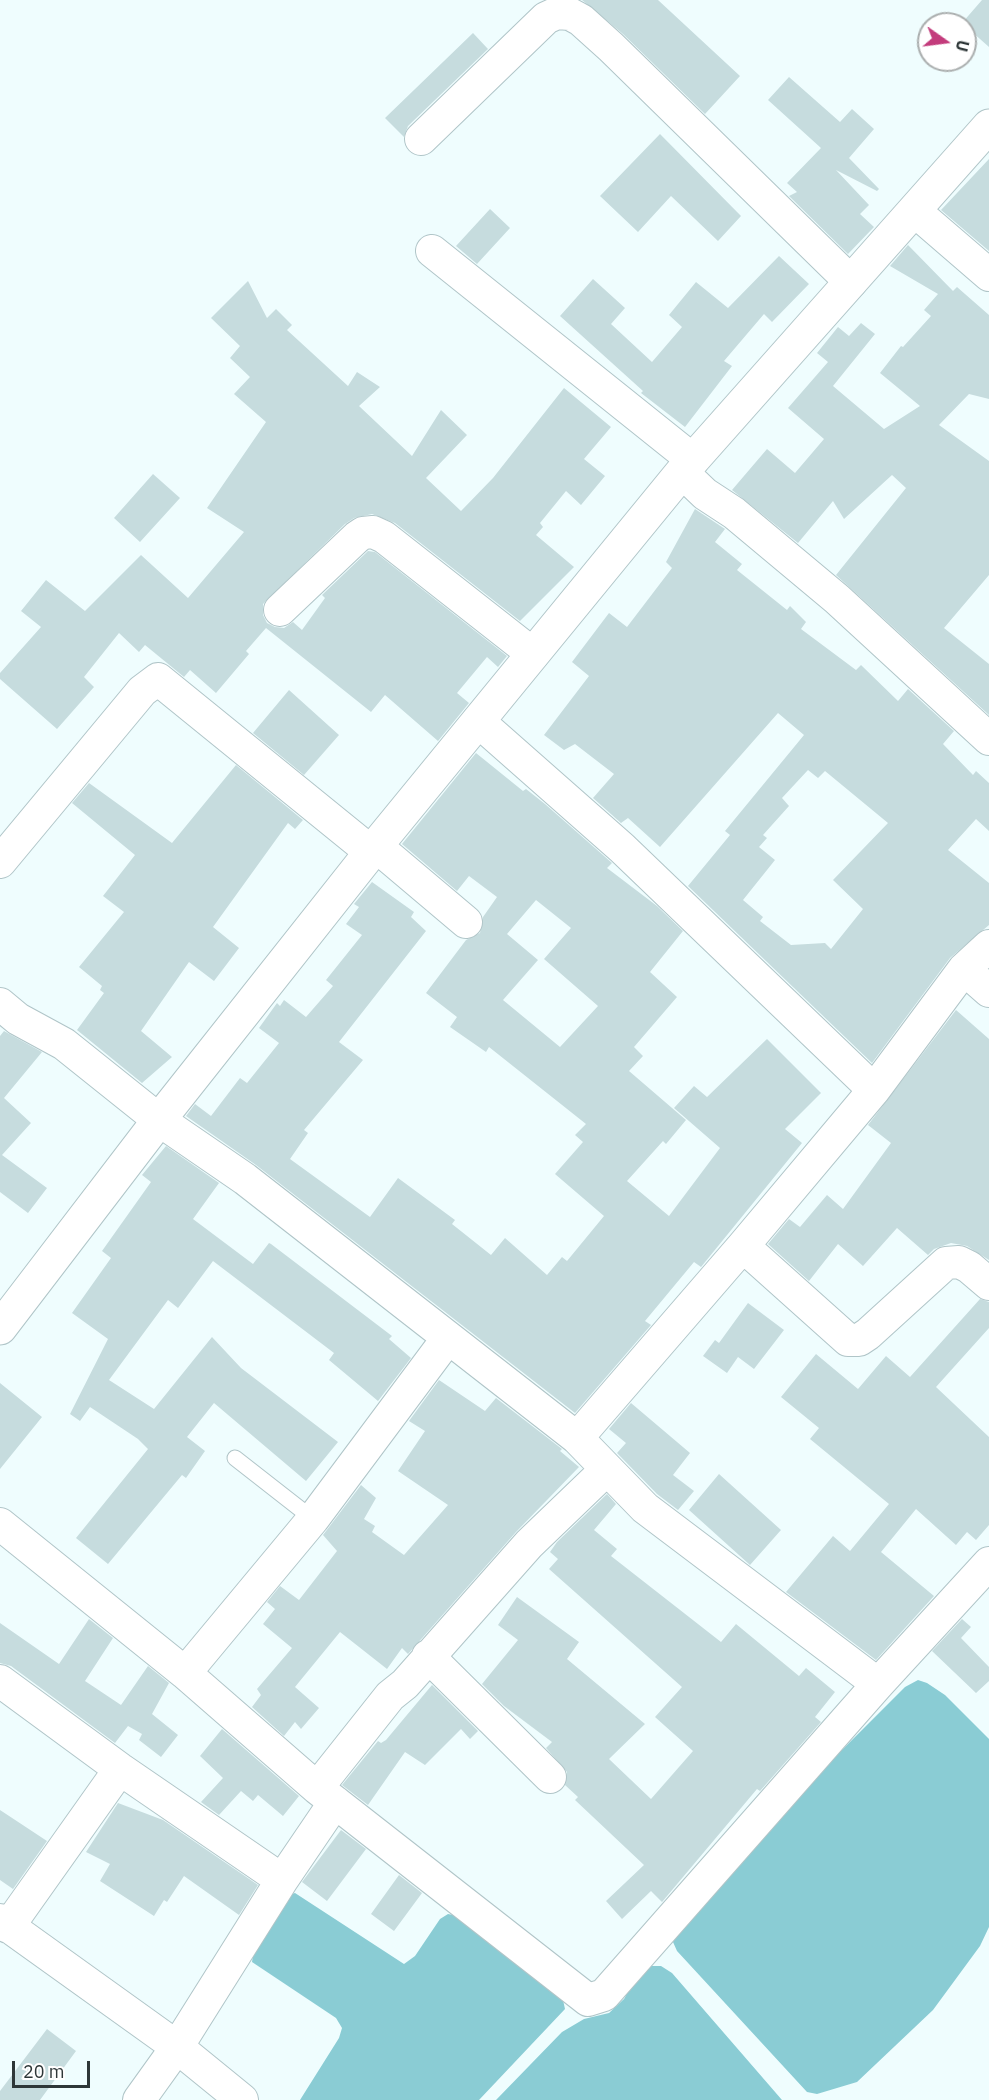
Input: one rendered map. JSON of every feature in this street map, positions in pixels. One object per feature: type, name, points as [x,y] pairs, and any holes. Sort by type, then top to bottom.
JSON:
[{"type":"street","points":[[421,139],[546,18],[557,13],[570,14],[581,20],[612,47],[851,282]]},
{"type":"street","points":[[0,1328],[159,1120],[373,849],[533,654],[688,466],[916,212],[989,126]]},
{"type":"street","points":[[916,212],[989,275]]},
{"type":"street","points":[[432,251],[688,466],[705,494],[734,513],[837,599],[989,739]]},
{"type":"street","points":[[280,610],[357,537],[363,533],[373,532],[384,537],[533,654]]},
{"type":"street","points":[[0,862],[142,691],[158,679],[466,922]]},
{"type":"street","points":[[478,721],[622,848],[874,1090]]},
{"type":"street","points":[[577,1438],[744,1246],[874,1090],[964,969],[989,946]]},
{"type":"street","points":[[964,969],[989,991]]},
{"type":"street","points":[[0,1004],[18,1019],[64,1044],[159,1120],[245,1179],[577,1438],[645,1508],[878,1684]]},
{"type":"street","points":[[744,1246],[848,1340],[859,1341],[868,1334],[946,1263],[959,1262],[969,1266],[989,1284]]},
{"type":"street","points":[[185,1672],[313,1519],[448,1338]]},
{"type":"street","points":[[139,2100],[177,2047],[282,1880],[326,1795],[379,1709],[405,1684],[529,1544],[606,1470]]},
{"type":"street","points":[[0,1524],[185,1672],[326,1795],[588,2000],[604,1995],[878,1684],[989,1563]]},
{"type":"street","points":[[428,1656],[550,1777]]},
{"type":"street","points":[[0,1682],[120,1769],[282,1880]]},
{"type":"street","points":[[120,1769],[4,1923],[177,2047],[242,2100]]},
{"type":"lane","points":[[235,1458],[313,1519]]},
{"type":"water","points":[[918,1680],[945,1695],[989,1739],[989,1927],[980,1946],[933,2010],[857,2082],[817,2094],[807,2092],[677,1951],[673,1942],[676,1933],[784,1808],[905,1687]]},
{"type":"water","points":[[295,1893],[404,1964],[415,1956],[440,1919],[448,1914],[458,1916],[563,2000],[565,2009],[479,2100],[300,2100],[339,2038],[342,2028],[336,2018],[252,1962],[254,1950],[285,1896]]},
{"type":"water","points":[[648,1966],[661,1966],[672,1973],[782,2100],[496,2100],[562,2032],[584,2019],[609,2013],[624,1999],[637,1975]]},
{"type":"building","points":[[582,0],[658,0],[740,76],[705,114],[623,34]]},
{"type":"building","points":[[982,0],[989,0],[989,47],[977,36],[977,12],[972,12]]},
{"type":"building","points":[[473,33],[488,49],[408,126],[404,137],[385,118]]},
{"type":"building","points":[[789,77],[840,122],[852,109],[874,129],[849,158],[879,189],[877,191],[836,170],[869,205],[860,214],[874,227],[848,254],[789,196],[797,192],[787,183],[821,148],[768,100]]},
{"type":"building","points":[[660,134],[741,216],[718,241],[671,196],[638,232],[600,196]]},
{"type":"building","points":[[989,159],[989,251],[941,210]]},
{"type":"building","points":[[490,209],[510,228],[477,264],[456,246]]},
{"type":"building","points":[[908,245],[953,291],[957,287],[989,315],[989,399],[969,394],[939,425],[989,461],[989,575],[944,628],[989,664],[989,715],[836,575],[906,488],[892,475],[844,519],[833,501],[798,543],[732,490],[767,449],[795,473],[824,439],[788,408],[828,362],[817,353],[838,327],[849,336],[861,323],[875,334],[833,386],[884,429],[920,406],[880,373],[901,346],[903,347],[931,316],[924,310],[938,294],[890,266]]},
{"type":"building","points":[[779,256],[809,284],[772,322],[764,314],[724,361],[732,366],[685,427],[641,393],[643,391],[560,316],[593,279],[625,308],[611,324],[652,362],[682,327],[669,315],[696,282],[728,308]]},
{"type":"building","points":[[248,281],[267,318],[276,309],[292,325],[287,330],[348,386],[357,372],[380,387],[359,406],[412,456],[441,410],[467,435],[426,478],[461,511],[493,478],[564,388],[611,427],[584,459],[605,476],[581,505],[566,491],[540,523],[543,527],[536,535],[574,567],[520,621],[395,523],[372,514],[354,518],[345,524],[263,604],[263,615],[267,623],[284,628],[293,622],[302,630],[325,598],[322,595],[368,551],[375,552],[507,656],[498,667],[487,657],[457,693],[469,703],[438,741],[385,695],[371,712],[266,628],[246,651],[249,654],[216,693],[190,670],[184,677],[145,645],[139,652],[119,633],[84,677],[94,687],[57,729],[0,679],[0,673],[41,627],[21,611],[46,580],[85,611],[141,555],[188,598],[244,532],[207,508],[266,422],[234,394],[250,377],[230,358],[240,346],[211,318]]},
{"type":"building","points":[[153,474],[180,498],[140,542],[114,518]]},
{"type":"building","points":[[695,509],[725,529],[715,542],[742,564],[737,570],[787,610],[790,606],[806,622],[801,629],[856,670],[861,665],[898,701],[908,689],[954,731],[943,744],[973,775],[976,771],[989,783],[989,831],[976,819],[948,850],[989,883],[989,925],[950,958],[872,1063],[688,886],[730,835],[725,831],[804,735],[778,713],[660,847],[628,818],[621,823],[593,798],[614,774],[575,744],[564,750],[544,735],[589,676],[572,662],[609,613],[627,627],[672,568],[666,562]],"holes":[[[808,770],[818,778],[825,771],[888,823],[833,880],[863,909],[831,949],[825,943],[791,945],[760,921],[763,917],[743,900],[775,860],[759,847],[767,838],[763,835],[789,806],[782,798]]]},
{"type":"building","points":[[289,690],[339,735],[304,775],[253,733]]},
{"type":"building","points":[[476,753],[523,791],[526,789],[545,804],[612,863],[607,868],[657,906],[683,931],[650,972],[677,997],[634,1047],[643,1056],[629,1071],[686,1120],[666,1144],[663,1141],[627,1181],[669,1216],[720,1148],[674,1108],[694,1086],[707,1097],[767,1039],[821,1093],[785,1129],[802,1143],[701,1267],[694,1262],[645,1321],[651,1325],[575,1413],[256,1165],[186,1116],[195,1104],[211,1116],[240,1078],[247,1083],[279,1043],[259,1028],[277,1003],[280,1006],[284,1000],[306,1017],[333,986],[326,980],[362,935],[346,924],[359,907],[354,904],[372,882],[414,912],[411,917],[426,931],[339,1042],[363,1060],[304,1130],[308,1133],[290,1159],[370,1217],[398,1178],[455,1220],[452,1224],[491,1255],[505,1238],[547,1275],[562,1257],[567,1261],[604,1216],[555,1174],[583,1142],[575,1135],[586,1124],[489,1047],[486,1052],[450,1027],[457,1017],[426,993],[466,940],[480,933],[483,917],[497,897],[469,876],[457,891],[402,844]],"holes":[[[536,900],[571,928],[544,959],[598,1006],[560,1047],[503,1000],[538,960],[507,934]]]},
{"type":"building","points":[[236,765],[303,820],[295,829],[288,823],[213,927],[239,948],[214,981],[189,962],[141,1031],[172,1057],[142,1083],[77,1030],[104,993],[100,990],[102,986],[79,967],[124,912],[103,896],[135,855],[72,803],[89,783],[172,843]]},
{"type":"building","points":[[956,1010],[989,1039],[989,1260],[967,1246],[951,1243],[934,1249],[928,1255],[897,1228],[863,1266],[838,1244],[809,1281],[768,1244],[789,1219],[800,1227],[827,1195],[843,1209],[891,1143],[868,1125]]},
{"type":"building","points":[[4,1031],[42,1052],[4,1098],[31,1123],[2,1155],[47,1188],[28,1213],[0,1192],[0,1036]]},
{"type":"building","points":[[166,1146],[219,1183],[193,1219],[253,1264],[269,1243],[271,1244],[392,1336],[389,1339],[411,1358],[378,1401],[329,1360],[334,1353],[213,1261],[178,1308],[168,1300],[109,1380],[154,1409],[212,1337],[241,1368],[338,1442],[306,1481],[214,1403],[187,1437],[205,1451],[186,1478],[182,1475],[108,1564],[76,1538],[148,1449],[138,1439],[90,1407],[80,1421],[70,1414],[108,1339],[72,1313],[111,1258],[102,1251],[151,1182],[142,1175]]},
{"type":"building","points":[[980,1299],[989,1302],[989,1328],[936,1387],[989,1437],[989,1525],[976,1540],[967,1532],[956,1545],[916,1509],[881,1552],[934,1596],[876,1660],[786,1592],[833,1536],[850,1551],[889,1504],[810,1439],[819,1428],[781,1397],[816,1354],[858,1389],[886,1356],[910,1377]]},
{"type":"building","points":[[748,1303],[784,1330],[754,1369],[738,1357],[727,1373],[703,1356],[715,1340],[719,1343]]},
{"type":"building","points":[[439,1380],[485,1411],[496,1398],[562,1449],[560,1451],[579,1467],[516,1532],[408,1654],[402,1648],[387,1669],[340,1632],[295,1687],[319,1708],[301,1729],[295,1722],[284,1736],[252,1707],[261,1695],[257,1689],[292,1648],[263,1624],[275,1609],[267,1602],[280,1586],[299,1600],[337,1551],[323,1535],[361,1485],[376,1498],[364,1519],[375,1526],[372,1532],[404,1555],[448,1505],[398,1471],[425,1431],[409,1421]]},
{"type":"building","points":[[0,1383],[42,1417],[0,1469]]},
{"type":"building","points":[[631,1403],[690,1453],[673,1475],[694,1491],[678,1510],[657,1494],[617,1453],[626,1443],[609,1429]]},
{"type":"building","points":[[719,1474],[781,1530],[750,1565],[689,1510]]},
{"type":"building","points":[[607,1494],[616,1504],[594,1530],[617,1549],[611,1556],[721,1642],[736,1624],[799,1676],[806,1668],[835,1692],[815,1717],[821,1722],[760,1791],[757,1789],[662,1902],[651,1891],[622,1919],[606,1901],[644,1865],[575,1800],[578,1797],[565,1785],[567,1772],[546,1748],[552,1742],[504,1706],[482,1684],[518,1640],[498,1625],[517,1597],[579,1642],[567,1659],[645,1724],[609,1759],[651,1799],[693,1751],[655,1717],[682,1687],[549,1569],[558,1559],[550,1552],[557,1542]]},
{"type":"building","points":[[89,1619],[113,1638],[85,1681],[121,1705],[148,1666],[169,1683],[152,1714],[178,1735],[161,1757],[139,1740],[142,1734],[128,1726],[115,1743],[11,1666],[0,1663],[0,1623],[59,1664]]},
{"type":"building","points":[[962,1619],[971,1627],[961,1638],[989,1667],[989,1681],[976,1693],[932,1651]]},
{"type":"building","points":[[432,1685],[478,1731],[470,1739],[461,1729],[425,1765],[405,1752],[368,1805],[342,1785],[378,1741],[381,1743],[386,1740]]},
{"type":"building","points":[[222,1729],[299,1796],[283,1816],[258,1795],[253,1801],[241,1791],[219,1815],[201,1802],[223,1778],[200,1756]]},
{"type":"building","points":[[118,1803],[163,1820],[258,1885],[239,1915],[184,1876],[167,1902],[164,1900],[154,1916],[100,1881],[110,1864],[86,1852]]},
{"type":"building","points":[[0,1810],[47,1841],[13,1889],[0,1880]]},
{"type":"building","points":[[341,1830],[366,1849],[327,1901],[302,1882]]},
{"type":"building","points":[[399,1875],[422,1893],[394,1931],[371,1914]]},
{"type":"building","points":[[47,2029],[76,2051],[40,2100],[0,2100],[0,2091]]}]
